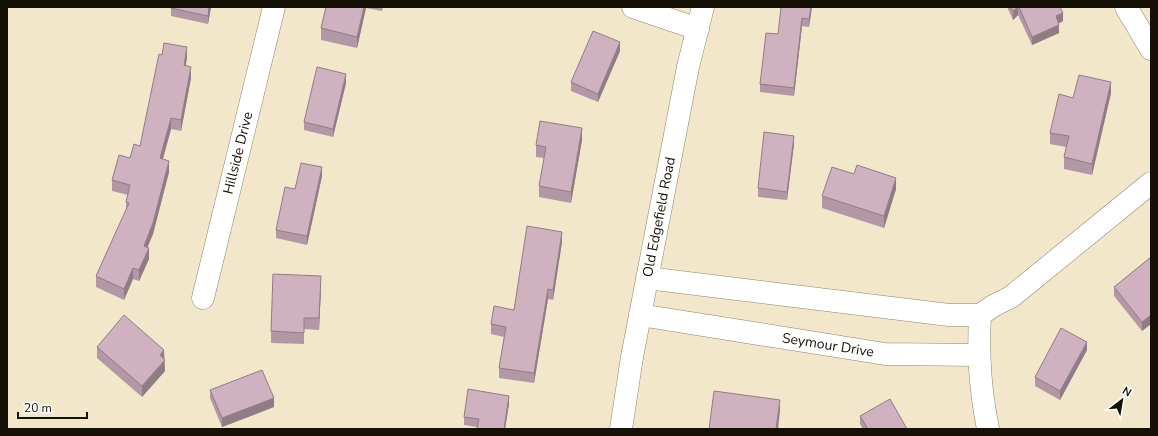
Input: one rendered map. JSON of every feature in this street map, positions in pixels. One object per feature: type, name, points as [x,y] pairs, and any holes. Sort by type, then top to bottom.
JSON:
[{"type":"street","name":"Hillside Drive","points":[[203,298],[274,7]]},
{"type":"street","points":[[633,7],[698,29]]},
{"type":"street","name":"Old Edgefield Road","points":[[621,429],[640,315],[688,67],[703,7]]},
{"type":"street","points":[[1126,7],[1151,49]]},
{"type":"street","points":[[647,278],[949,315],[980,315],[993,306],[1011,297],[1151,183]]},
{"type":"street","name":"Seymour Drive","points":[[640,315],[885,354],[978,355]]},
{"type":"street","points":[[980,315],[978,355],[982,396],[988,429]]},
{"type":"building","points":[[209,7],[208,16],[171,8]]},
{"type":"building","points":[[326,7],[364,7],[357,37],[321,28]]},
{"type":"building","points":[[781,7],[811,7],[809,19],[802,18],[794,88],[760,84],[766,33],[778,34]]},
{"type":"building","points":[[1011,7],[1018,7],[1013,11]]},
{"type":"building","points":[[1019,7],[1060,7],[1063,13],[1056,16],[1059,25],[1032,37]]},
{"type":"building","points":[[593,31],[620,42],[598,94],[571,82]]},
{"type":"building","points":[[164,43],[187,47],[184,65],[191,67],[181,120],[171,118],[160,158],[169,161],[153,223],[144,246],[149,248],[139,270],[133,268],[124,289],[96,276],[129,203],[126,202],[130,185],[112,180],[119,155],[130,158],[134,144],[140,146],[159,54],[162,55]]},
{"type":"building","points":[[317,67],[346,74],[333,129],[304,122]]},
{"type":"building","points":[[1079,75],[1111,82],[1092,164],[1064,157],[1069,136],[1050,133],[1059,94],[1073,98]]},
{"type":"building","points":[[540,121],[582,128],[571,192],[539,186],[546,147],[536,145]]},
{"type":"building","points":[[764,132],[794,136],[787,192],[758,188]]},
{"type":"building","points":[[301,163],[322,167],[307,236],[276,230],[285,187],[295,189]]},
{"type":"building","points":[[857,165],[896,178],[884,216],[822,196],[832,167],[854,174]]},
{"type":"building","points":[[527,226],[562,232],[553,290],[548,289],[534,373],[499,368],[506,327],[491,324],[494,306],[514,310]]},
{"type":"building","points":[[1151,257],[1151,315],[1142,322],[1114,287]]},
{"type":"building","points":[[273,274],[321,276],[319,318],[304,318],[304,333],[271,331]]},
{"type":"building","points":[[124,315],[164,350],[160,355],[165,360],[142,386],[97,347]]},
{"type":"building","points":[[1061,328],[1087,342],[1060,391],[1035,377]]},
{"type":"building","points":[[262,370],[274,398],[222,418],[210,390]]},
{"type":"building","points":[[468,389],[509,396],[504,429],[477,429],[479,419],[464,417]]},
{"type":"building","points":[[714,391],[780,400],[776,429],[709,429]]},
{"type":"building","points":[[890,399],[907,429],[868,429],[860,416]]}]
